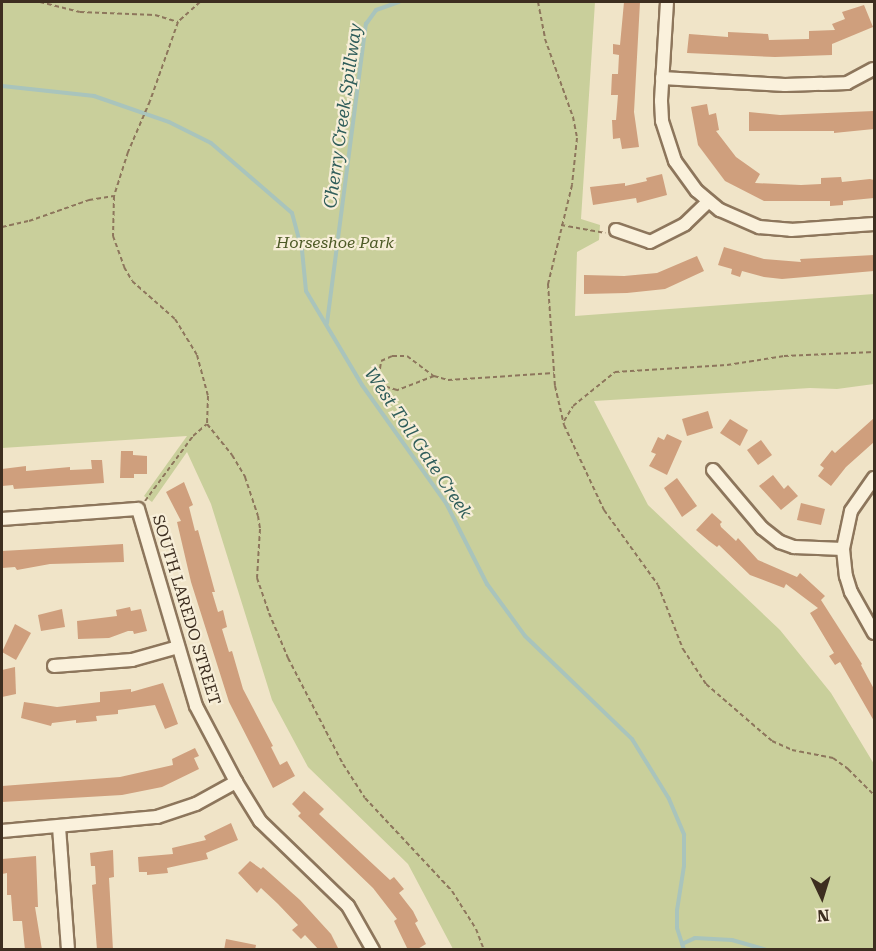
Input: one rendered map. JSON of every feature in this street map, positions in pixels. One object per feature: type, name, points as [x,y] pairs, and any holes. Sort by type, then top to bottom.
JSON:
[{"type":"street","points":[[667,2],[662,78],[662,122],[667,141],[682,173],[708,202],[740,220],[775,229],[874,224]]},
{"type":"street","points":[[662,78],[822,84],[847,82],[873,69]]},
{"type":"street","points":[[616,230],[650,242],[685,224],[708,202]]},
{"type":"street","points":[[713,470],[762,528],[780,542],[794,547],[843,549]]},
{"type":"street","points":[[874,478],[851,512],[843,549],[846,576],[851,592],[874,633]]},
{"type":"street","points":[[2,519],[138,509]]},
{"type":"street","name":"SOUTH LAREDO STREET","points":[[138,509],[196,706],[236,782],[260,821],[348,906],[373,950]]},
{"type":"street","points":[[54,666],[132,660],[178,647]]},
{"type":"street","points":[[2,831],[157,817],[196,804],[236,782]]},
{"type":"street","points":[[59,827],[68,950]]},
{"type":"path","points":[[40,2],[80,12],[154,15],[178,22]]},
{"type":"path","points":[[200,2],[178,22],[114,196],[113,236],[118,253],[132,281],[174,319],[197,355],[208,396],[207,424],[232,455],[249,488],[260,529],[257,578],[269,614],[288,658],[343,764],[365,798],[452,891],[476,929],[484,950]]},
{"type":"path","points":[[538,2],[544,39],[573,117],[578,138],[572,185],[548,284],[554,373],[563,424],[600,502],[658,585],[683,649],[706,684],[772,741],[792,750],[833,758],[874,795]]},
{"type":"path","points":[[2,227],[28,221],[89,200],[114,196]]},
{"type":"path","points":[[561,225],[605,233],[616,230]]},
{"type":"path","points":[[563,424],[573,406],[615,372],[727,365],[783,356],[874,352]]},
{"type":"path","points":[[434,376],[397,390],[384,386],[379,376],[381,361],[407,356],[434,376],[448,380],[554,373]]},
{"type":"path","points":[[138,509],[193,436],[207,424]]},
{"type":"green space","name":"Horseshoe Park","points":[[2,2],[595,2],[581,219],[600,225],[599,240],[577,252],[575,316],[874,294],[874,384],[837,389],[810,388],[594,401],[648,505],[780,630],[831,693],[874,764],[874,949],[453,949],[408,864],[308,767],[272,700],[211,504],[187,452],[152,502],[144,496],[187,436],[2,448]]},
{"type":"building","points":[[624,2],[640,2],[634,112],[639,147],[622,149],[620,138],[613,139],[612,120],[616,120],[618,95],[611,95],[612,74],[618,74],[619,55],[613,54],[613,44],[620,45]]},
{"type":"building","points":[[864,5],[873,27],[832,44],[832,55],[775,57],[687,53],[689,34],[728,37],[728,32],[768,34],[769,40],[809,39],[809,31],[835,30],[832,24],[845,19],[842,12]]},
{"type":"building","points":[[707,104],[709,115],[716,113],[719,130],[716,131],[736,157],[760,174],[755,183],[801,185],[821,184],[821,178],[841,177],[842,182],[870,179],[874,180],[874,198],[843,201],[843,205],[830,206],[830,201],[764,201],[725,181],[698,145],[691,107]]},
{"type":"building","points":[[874,111],[874,129],[834,133],[834,131],[749,131],[749,112],[780,115]]},
{"type":"building","points":[[662,174],[667,195],[637,203],[636,198],[593,205],[590,187],[625,183],[625,186],[647,181],[646,178]]},
{"type":"building","points":[[724,247],[764,259],[801,262],[800,259],[874,255],[874,271],[782,279],[742,271],[740,277],[731,274],[732,269],[718,265]]},
{"type":"building","points":[[697,256],[704,271],[665,289],[584,294],[584,275],[624,276],[657,273]]},
{"type":"building","points":[[708,411],[713,428],[687,436],[682,419]]},
{"type":"building","points":[[874,418],[874,442],[846,467],[831,486],[818,476],[824,468],[820,465],[832,450],[835,453]]},
{"type":"building","points":[[730,419],[748,430],[740,446],[720,433]]},
{"type":"building","points":[[667,434],[682,441],[667,475],[649,466],[656,454],[651,452],[658,437],[664,440]]},
{"type":"building","points":[[761,440],[772,455],[758,465],[747,450]]},
{"type":"building","points":[[121,451],[133,451],[133,455],[147,456],[147,474],[134,474],[134,478],[120,478]]},
{"type":"building","points":[[91,460],[102,460],[104,483],[14,489],[13,485],[2,486],[2,469],[26,466],[26,471],[70,467],[70,470],[92,469]]},
{"type":"building","points":[[773,475],[784,489],[788,485],[798,496],[781,510],[759,486]]},
{"type":"building","points":[[677,478],[697,506],[682,517],[664,488]]},
{"type":"building","points":[[184,482],[193,505],[189,507],[195,531],[198,530],[215,592],[212,592],[218,612],[223,610],[227,627],[222,629],[229,652],[232,651],[243,689],[273,746],[271,747],[280,765],[287,761],[295,776],[273,788],[229,702],[191,582],[177,522],[181,521],[166,492]]},
{"type":"building","points":[[801,503],[825,509],[821,525],[797,520]]},
{"type":"building","points":[[712,513],[722,522],[721,527],[736,541],[738,538],[758,560],[797,577],[800,573],[825,596],[821,600],[862,664],[874,689],[874,721],[840,662],[835,665],[829,656],[834,653],[810,613],[818,608],[786,584],[784,588],[750,575],[719,545],[717,547],[696,530]]},
{"type":"building","points":[[123,544],[124,562],[50,564],[17,570],[15,567],[2,568],[2,551]]},
{"type":"building","points":[[130,607],[131,611],[141,609],[147,631],[134,634],[133,631],[128,631],[109,638],[78,639],[77,621],[117,616],[116,610]]},
{"type":"building","points":[[62,609],[65,627],[41,631],[38,615]]},
{"type":"building","points":[[15,624],[31,633],[16,660],[2,652]]},
{"type":"building","points":[[15,667],[16,694],[2,697],[2,670]]},
{"type":"building","points":[[163,683],[178,724],[165,729],[155,705],[118,710],[118,714],[96,716],[97,721],[76,723],[76,720],[52,723],[51,726],[21,718],[24,702],[57,707],[100,702],[100,692],[131,689],[131,692]]},
{"type":"building","points":[[195,748],[199,756],[194,758],[199,769],[162,787],[122,795],[2,802],[2,786],[120,777],[173,765],[172,759]]},
{"type":"building","points":[[304,791],[324,809],[319,814],[390,880],[394,877],[404,889],[399,893],[413,911],[418,921],[415,923],[426,944],[416,950],[408,950],[394,921],[397,919],[373,888],[298,816],[301,813],[292,804]]},
{"type":"building","points":[[231,823],[238,840],[206,853],[208,859],[167,868],[168,873],[147,875],[147,872],[139,872],[138,857],[173,854],[172,848],[206,840],[204,836]]},
{"type":"building","points":[[113,850],[114,877],[109,878],[113,950],[97,950],[92,885],[96,884],[95,866],[91,866],[90,853]]},
{"type":"building","points":[[36,856],[38,907],[35,907],[42,950],[25,950],[22,921],[13,921],[11,895],[7,895],[7,873],[2,874],[2,859]]},
{"type":"building","points":[[250,861],[261,869],[263,867],[300,900],[331,934],[339,950],[319,950],[305,935],[301,939],[292,930],[298,925],[261,888],[257,893],[238,873]]},
{"type":"building","points":[[226,939],[256,945],[255,950],[224,950]]},
{"type":"waterway","name":"Cherry Creek Spillway","points":[[327,323],[366,24],[376,10],[399,2]]},
{"type":"waterway","name":"West Toll Gate Creek","points":[[2,86],[94,96],[169,122],[211,143],[292,213],[302,250],[306,291],[362,385],[446,503],[487,584],[525,636],[632,739],[669,799],[684,835],[684,866],[677,910],[677,928],[684,950]]},
{"type":"waterway","points":[[682,944],[695,938],[732,940],[766,950]]}]
